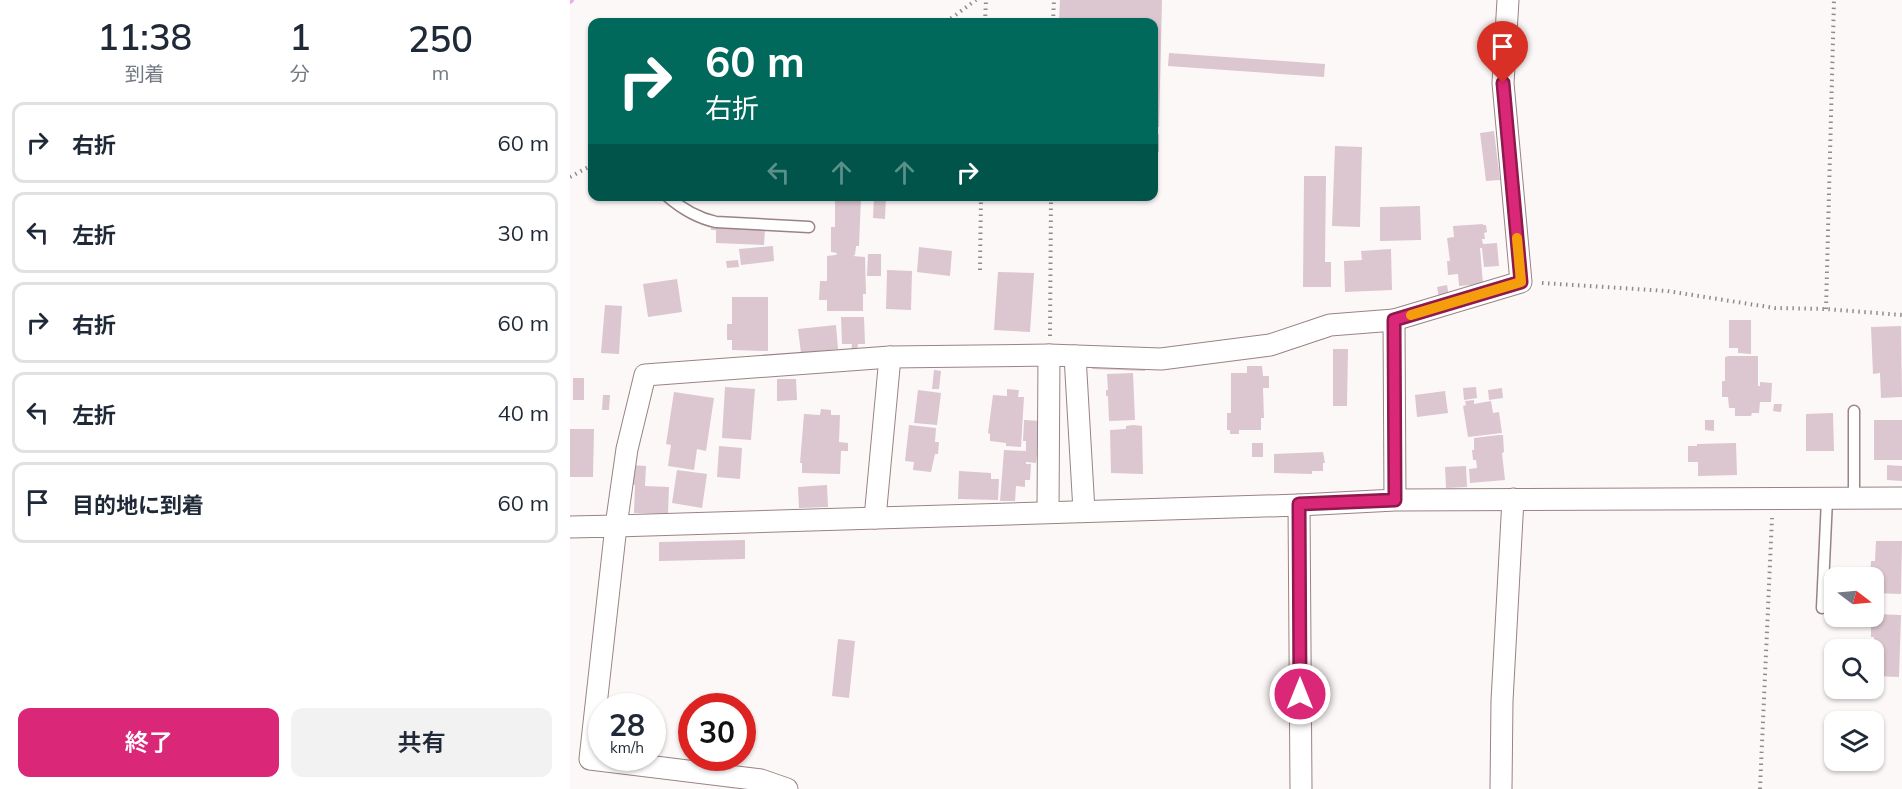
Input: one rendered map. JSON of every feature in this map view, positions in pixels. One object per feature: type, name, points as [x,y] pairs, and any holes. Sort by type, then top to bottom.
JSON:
[{"type":"street","points":[[787,789],[761,780],[590,759],[627,449],[645,375],[890,357],[1049,355],[1161,359],[1270,345],[1330,325],[1394,320],[1521,282],[1503,83],[1508,0]]},
{"type":"street","points":[[1394,320],[1395,500]]},
{"type":"street","points":[[1048,512],[1049,355]]},
{"type":"street","points":[[1075,356],[1084,511]]},
{"type":"street","points":[[875,518],[890,357]]},
{"type":"street","points":[[570,527],[1395,500],[1902,498]]},
{"type":"street","points":[[1501,789],[1502,701],[1513,499]]},
{"type":"street","points":[[1299,504],[1301,789]]},
{"type":"lane","points":[[674,201],[701,219],[716,222],[809,226]]},
{"type":"lane","points":[[1854,411],[1854,498]]},
{"type":"lane","points":[[1822,608],[1827,499]]},
{"type":"path","points":[[951,18],[976,0]]},
{"type":"path","points":[[985,18],[986,0]]},
{"type":"path","points":[[1053,18],[1054,0]]},
{"type":"path","points":[[1826,309],[1834,0]]},
{"type":"path","points":[[570,177],[588,167]]},
{"type":"path","points":[[980,270],[981,201]]},
{"type":"path","points":[[1049,355],[1051,201]]},
{"type":"path","points":[[1521,282],[1667,291],[1775,308],[1826,309],[1902,315]]},
{"type":"path","points":[[1760,789],[1773,499]]},
{"type":"building","points":[[1060,0],[1162,0],[1159,127],[1158,18],[1059,18]]},
{"type":"building","points":[[1169,53],[1325,64],[1324,77],[1168,66]]},
{"type":"building","points":[[1494,131],[1500,180],[1486,181],[1480,133]]},
{"type":"building","points":[[1335,146],[1362,147],[1360,227],[1332,226]]},
{"type":"building","points":[[1304,176],[1326,176],[1325,262],[1331,262],[1331,287],[1303,287]]},
{"type":"building","points":[[835,201],[861,201],[859,246],[856,246],[853,256],[865,257],[866,294],[863,294],[863,311],[827,311],[827,300],[819,300],[820,281],[827,281],[827,256],[837,253],[831,252],[831,227],[835,227]]},
{"type":"building","points":[[874,201],[886,201],[885,219],[873,218]]},
{"type":"building","points":[[1420,206],[1421,240],[1380,241],[1380,207]]},
{"type":"building","points":[[1486,225],[1487,232],[1484,233],[1485,239],[1482,239],[1483,244],[1497,243],[1499,266],[1484,267],[1482,248],[1480,248],[1483,284],[1459,286],[1458,274],[1448,275],[1447,261],[1450,261],[1447,238],[1454,237],[1453,226]]},
{"type":"building","points":[[711,227],[765,229],[764,245],[716,243],[716,230],[711,230]]},
{"type":"building","points":[[773,246],[774,261],[741,265],[739,249]]},
{"type":"building","points":[[919,247],[952,251],[950,276],[917,272]]},
{"type":"building","points":[[1391,249],[1392,290],[1345,292],[1344,261],[1362,260],[1361,251]]},
{"type":"building","points":[[868,254],[881,254],[881,276],[867,276]]},
{"type":"building","points":[[738,260],[739,267],[727,268],[726,261]]},
{"type":"building","points":[[887,270],[912,271],[911,310],[886,309]]},
{"type":"building","points":[[998,272],[1034,273],[1030,332],[994,330]]},
{"type":"building","points":[[677,279],[682,312],[648,317],[643,284]]},
{"type":"building","points":[[1447,285],[1449,297],[1439,298],[1437,287]]},
{"type":"building","points":[[732,297],[768,297],[768,351],[732,350],[732,340],[727,340],[727,324],[732,324]]},
{"type":"building","points":[[605,305],[622,306],[619,354],[601,353]]},
{"type":"building","points":[[841,317],[864,317],[865,344],[858,344],[857,351],[851,351],[852,344],[842,344]]},
{"type":"building","points":[[1729,320],[1751,320],[1751,354],[1738,353],[1738,348],[1729,348]]},
{"type":"building","points":[[836,325],[838,349],[801,353],[798,329]]},
{"type":"building","points":[[1901,326],[1902,397],[1881,398],[1880,373],[1873,374],[1871,327]]},
{"type":"building","points":[[1333,349],[1348,349],[1347,406],[1333,406]]},
{"type":"building","points":[[1758,356],[1758,386],[1760,382],[1772,383],[1771,402],[1760,402],[1759,413],[1752,413],[1751,416],[1735,416],[1735,408],[1729,408],[1728,397],[1722,397],[1725,357]]},
{"type":"building","points":[[1092,364],[1146,366],[1145,371],[1092,369]]},
{"type":"building","points":[[1247,366],[1262,366],[1263,376],[1269,376],[1269,388],[1263,388],[1264,418],[1261,418],[1261,430],[1239,430],[1239,434],[1230,434],[1230,430],[1227,430],[1227,413],[1231,413],[1231,373],[1247,373]]},
{"type":"building","points":[[934,370],[941,371],[939,389],[932,389]]},
{"type":"building","points":[[1133,373],[1135,420],[1109,421],[1108,396],[1106,396],[1107,374]]},
{"type":"building","points":[[573,378],[584,378],[584,400],[573,400]]},
{"type":"building","points":[[777,379],[796,379],[797,400],[777,401]]},
{"type":"building","points":[[725,387],[755,389],[751,440],[722,438]]},
{"type":"building","points":[[1476,387],[1477,398],[1464,400],[1463,388]]},
{"type":"building","points":[[1502,388],[1503,398],[1489,400],[1488,390]]},
{"type":"building","points":[[1007,389],[1019,390],[1018,397],[1024,397],[1021,447],[1006,446],[1006,443],[990,441],[988,433],[993,395],[1007,396]]},
{"type":"building","points":[[918,390],[941,393],[937,425],[914,423]]},
{"type":"building","points":[[1445,391],[1448,413],[1417,417],[1415,395]]},
{"type":"building","points":[[674,392],[714,398],[706,451],[697,449],[694,470],[668,466],[671,445],[666,444]]},
{"type":"building","points":[[603,395],[610,395],[609,410],[602,410]]},
{"type":"building","points":[[1474,400],[1474,404],[1491,401],[1493,413],[1499,412],[1502,433],[1468,437],[1463,406],[1466,405],[1465,401]]},
{"type":"building","points":[[1774,404],[1782,404],[1781,412],[1773,411]]},
{"type":"building","points":[[821,409],[831,410],[831,415],[840,415],[839,442],[848,443],[848,451],[841,451],[840,474],[802,473],[802,463],[800,463],[804,414],[820,415]]},
{"type":"building","points":[[1833,413],[1834,451],[1806,451],[1806,414]]},
{"type":"building","points":[[1024,420],[1041,421],[1036,463],[1026,462],[1026,464],[1031,464],[1030,480],[1025,480],[1025,487],[1016,486],[1015,501],[1000,501],[1004,450],[1026,451],[1026,441],[1023,441]]},
{"type":"building","points":[[1705,420],[1714,420],[1714,431],[1705,430]]},
{"type":"building","points":[[1874,420],[1902,420],[1902,460],[1874,460]]},
{"type":"building","points":[[909,425],[936,428],[935,442],[939,442],[938,454],[935,454],[931,472],[913,470],[914,462],[905,461]]},
{"type":"building","points":[[1126,426],[1142,426],[1143,474],[1111,473],[1110,430],[1126,429]]},
{"type":"building","points":[[570,429],[594,429],[593,477],[570,477]]},
{"type":"building","points":[[1503,435],[1505,480],[1470,483],[1469,469],[1477,468],[1472,450],[1474,450],[1474,438]]},
{"type":"building","points":[[1252,443],[1263,443],[1263,457],[1252,457]]},
{"type":"building","points":[[1736,443],[1737,475],[1698,476],[1698,462],[1688,462],[1688,446]]},
{"type":"building","points":[[719,446],[742,448],[740,479],[717,477]]},
{"type":"building","points":[[1323,452],[1325,463],[1323,463],[1323,471],[1312,471],[1312,474],[1274,473],[1274,454]]},
{"type":"building","points":[[630,465],[646,466],[645,486],[669,487],[668,514],[634,513],[635,485],[629,485]]},
{"type":"building","points":[[1887,465],[1902,466],[1902,481],[1887,480]]},
{"type":"building","points":[[1466,466],[1467,487],[1446,488],[1445,467]]},
{"type":"building","points":[[677,470],[707,474],[702,508],[672,503]]},
{"type":"building","points":[[959,471],[991,473],[991,479],[999,479],[998,500],[958,499]]},
{"type":"building","points":[[827,485],[828,507],[799,508],[798,487]]},
{"type":"building","points":[[745,540],[745,559],[659,561],[659,542]]},
{"type":"building","points":[[1876,541],[1902,541],[1901,594],[1884,593],[1884,567],[1871,567],[1871,561],[1875,561]]},
{"type":"building","points":[[1884,614],[1901,615],[1899,677],[1884,676],[1884,639],[1871,637],[1871,627],[1884,627]]},
{"type":"building","points":[[838,639],[855,641],[849,698],[832,696]]},
{"type":"slow traffic","points":[[1411,315],[1521,282],[1517,238]]},
{"type":"route","points":[[1300,694],[1299,504],[1395,500],[1394,320],[1521,282],[1503,83]]}]
